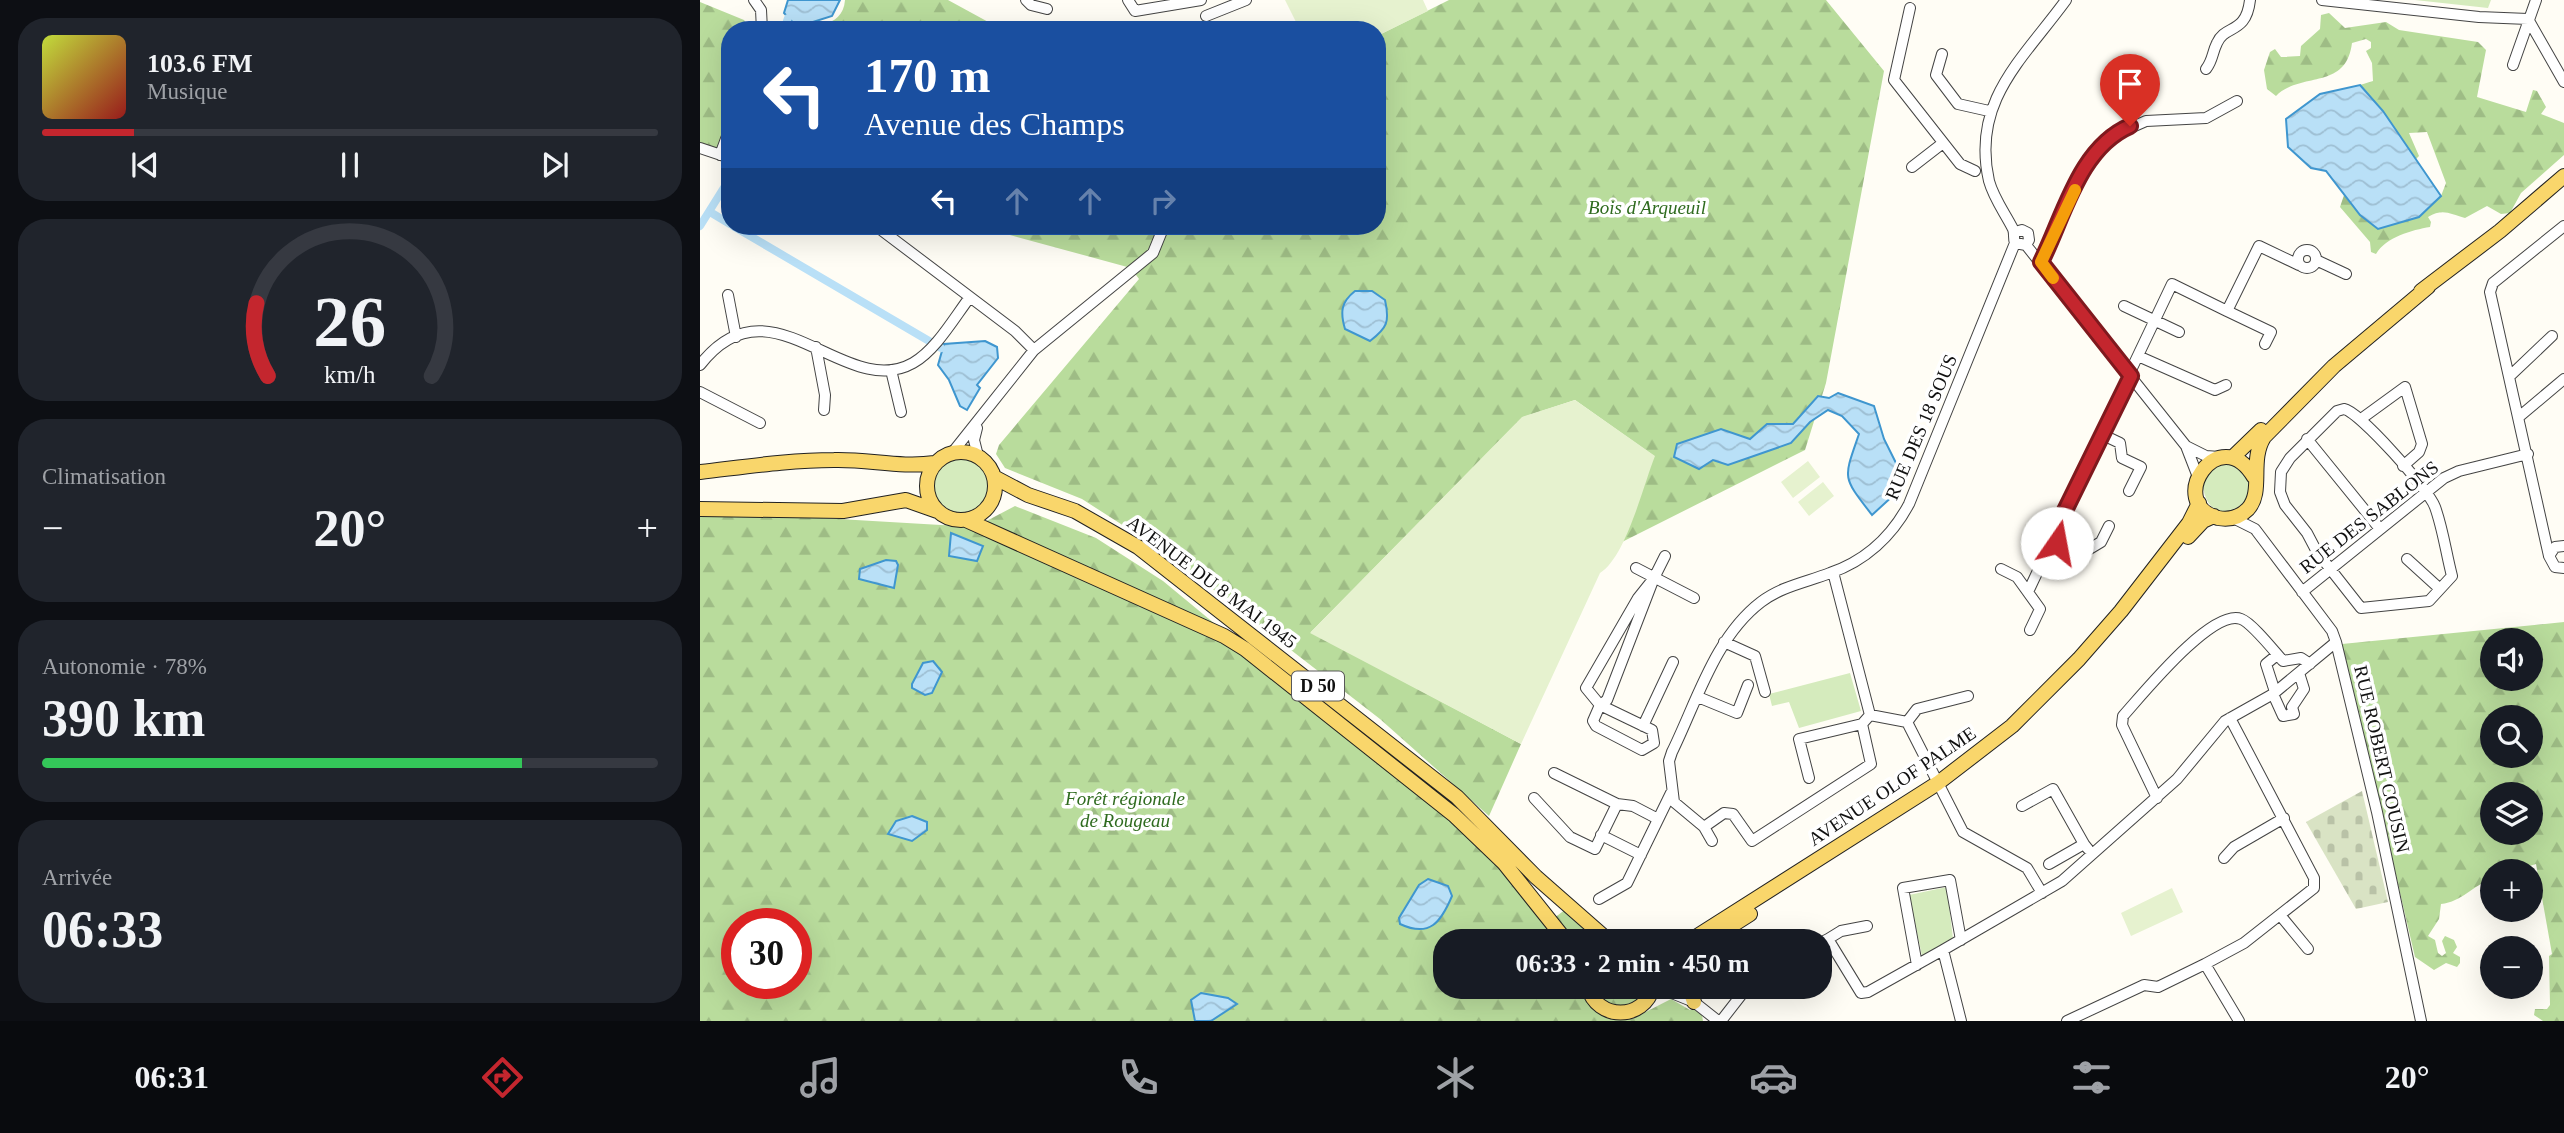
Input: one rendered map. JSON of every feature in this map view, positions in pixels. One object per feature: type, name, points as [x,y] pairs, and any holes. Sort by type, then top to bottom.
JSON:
[{"type":"main road","points":[[2542,193],[2564,166]]},
{"type":"main road","points":[[2428,287],[2342,348],[2227,458],[2205,466],[2198,477],[2196,494],[2199,503],[2214,516],[2233,518],[2250,507],[2255,498],[2254,477],[2259,445],[2273,428],[2334,366],[2564,176]]},
{"type":"main road","points":[[700,472],[824,460],[897,466],[935,463],[952,453],[978,456],[994,477],[995,488],[986,509],[966,520],[955,520],[906,500],[843,511],[700,509]]},
{"type":"main road","points":[[2227,458],[2249,468],[2254,477]]},
{"type":"main road","points":[[935,463],[927,482],[930,502],[936,510]]},
{"type":"main road","name":"AVENUE DU 8 MAI 1945","points":[[994,477],[1028,495],[1075,511],[1138,547],[1457,797],[1536,877],[1595,929]]},
{"type":"main road","name":"AVENUE OLOF PALME","points":[[1726,929],[1927,797],[2012,726],[2079,659],[2167,552],[2199,503]]},
{"type":"main road","name":"AVENUE OLOF PALME","points":[[1709,929],[1940,787],[1996,749],[2056,694],[2134,606],[2195,527],[2214,516]]},
{"type":"main road","name":"D 50","points":[[966,520],[1201,625],[1245,649],[1454,815],[1504,863],[1557,929]]},
{"type":"main road","points":[[1593,999],[1605,1016],[1626,1018],[1645,999]]},
{"type":"street","points":[[754,0],[761,9],[762,21]]},
{"type":"street","points":[[1026,0],[1031,5],[1047,9]]},
{"type":"street","points":[[1128,0],[1135,12],[1203,0],[1205,21]]},
{"type":"street","points":[[1207,21],[1246,0]]},
{"type":"street","points":[[2066,0],[1998,91],[1989,111],[1986,162],[1990,184],[1999,207],[2019,240],[2041,262],[2186,446],[2198,477]]},
{"type":"street","points":[[2206,69],[2214,59],[2217,43],[2222,36],[2237,29],[2248,15],[2250,0]]},
{"type":"street","points":[[2322,0],[2479,18],[2528,19]]},
{"type":"street","points":[[2513,65],[2536,0]]},
{"type":"street","points":[[1910,8],[1894,80],[1960,164],[1975,171],[1980,181],[1990,184]]},
{"type":"street","points":[[2528,19],[2564,82]]},
{"type":"street","points":[[1942,54],[1936,75],[1958,104],[1989,111]]},
{"type":"street","points":[[2041,262],[2088,162],[2112,136],[2146,121],[2206,118],[2237,101]]},
{"type":"street","points":[[1912,167],[1943,143]]},
{"type":"street","points":[[700,148],[721,156]]},
{"type":"street","points":[[1975,171],[1979,164],[1986,162]]},
{"type":"street","points":[[2564,226],[2493,284],[2490,292],[2511,374],[2549,556],[2555,567],[2564,568]]},
{"type":"street","points":[[888,235],[1034,350]]},
{"type":"street","points":[[952,453],[1034,350],[1153,253],[1160,235]]},
{"type":"street","name":"RUE DES 18 SOUS","points":[[1671,793],[1669,761],[1672,752],[1724,642],[1762,602],[1784,588],[1833,572],[1870,552],[1893,530],[1905,511],[2019,240]]},
{"type":"street","points":[[2227,311],[2259,246],[2308,268],[2316,260],[2346,274]]},
{"type":"street","points":[[2028,592],[2172,284],[2271,332],[2265,344]]},
{"type":"street","points":[[728,295],[736,337]]},
{"type":"street","points":[[700,365],[709,354],[736,337],[762,331],[781,333],[865,368],[891,370],[913,363],[929,350],[970,297]]},
{"type":"street","points":[[2124,306],[2179,332]]},
{"type":"street","points":[[2511,374],[2552,336]]},
{"type":"street","points":[[816,347],[825,395],[824,410]]},
{"type":"street","points":[[2138,356],[2215,390],[2225,385]]},
{"type":"street","points":[[891,370],[901,412]]},
{"type":"street","points":[[2520,416],[2564,379]]},
{"type":"street","points":[[2361,419],[2404,387],[2421,444],[2420,452],[2403,466]]},
{"type":"street","points":[[700,392],[760,423]]},
{"type":"street","points":[[2337,411],[2352,411],[2425,492],[2434,505],[2452,576],[2429,601],[2361,608],[2330,571],[2285,505],[2280,492],[2284,466],[2307,439],[2337,411]]},
{"type":"street","points":[[978,456],[974,438],[983,414]]},
{"type":"street","points":[[2101,434],[2120,443],[2122,458],[2141,467],[2129,491]]},
{"type":"street","points":[[2307,439],[2379,529]]},
{"type":"street","points":[[2186,446],[2206,456],[2227,458]]},
{"type":"street","name":"RUE DES SABLONS","points":[[2302,592],[2425,492],[2459,471],[2528,454]]},
{"type":"street","points":[[2255,498],[2252,510],[2255,530]]},
{"type":"street","name":"RUE ROBERT COUSIN","points":[[2233,518],[2255,530],[2332,631],[2377,812],[2421,1021]]},
{"type":"street","points":[[2052,540],[2081,554],[2101,542],[2109,526]]},
{"type":"street","points":[[2549,556],[2555,547],[2564,546]]},
{"type":"street","points":[[1654,743],[1642,750],[1596,726],[1593,721],[1600,705],[1607,700],[1665,556]]},
{"type":"street","points":[[2407,559],[2440,589]]},
{"type":"street","points":[[1636,568],[1694,598]]},
{"type":"street","points":[[2001,569],[2017,577],[2040,609],[2030,630]]},
{"type":"street","points":[[1704,827],[1724,813],[1733,814],[1752,841],[1871,764],[1866,720],[1833,572]]},
{"type":"street","points":[[1654,578],[1638,598],[1587,688],[1600,705],[1652,730],[1654,743]]},
{"type":"street","points":[[2157,798],[2122,725],[2123,716],[2186,645],[2230,618],[2243,619],[2283,661],[2301,659],[2310,664]]},
{"type":"street","points":[[1724,642],[1755,656],[1765,692]]},
{"type":"street","points":[[1832,952],[1861,993],[1868,992],[2062,881],[2157,798],[2230,718],[2274,693],[2336,642]]},
{"type":"street","points":[[2277,655],[2266,664],[2283,716],[2294,714],[2292,707],[2304,689],[2299,673]]},
{"type":"street","points":[[1643,726],[1673,662]]},
{"type":"street","points":[[1698,697],[1737,713],[1748,685]]},
{"type":"street","points":[[1907,723],[1917,709],[1968,696]]},
{"type":"street","points":[[2067,1021],[2144,985],[2158,987],[2205,964],[2244,943],[2312,891],[2316,881],[2230,718]]},
{"type":"street","points":[[1809,778],[1799,739],[1866,720],[1907,723]]},
{"type":"street","points":[[1907,723],[1963,832],[2027,868],[2042,893]]},
{"type":"street","points":[[1654,743],[1672,752]]},
{"type":"street","points":[[1554,773],[1617,804],[1633,806],[1658,818]]},
{"type":"street","points":[[2022,806],[2053,789],[2092,854]]},
{"type":"street","points":[[1671,793],[1675,802],[1704,827],[1712,841]]},
{"type":"street","points":[[1599,899],[1627,883],[1671,793]]},
{"type":"street","points":[[1534,798],[1570,836],[1595,849],[1617,804]]},
{"type":"street","points":[[2224,858],[2234,847],[2284,818]]},
{"type":"street","points":[[1601,835],[1641,855]]},
{"type":"street","points":[[2049,864],[2084,844]]},
{"type":"street","points":[[1917,965],[1903,888],[1950,880],[1961,940]]},
{"type":"street","points":[[2280,915],[2308,949]]},
{"type":"street","points":[[1832,936],[1841,931],[1867,926]]},
{"type":"street","points":[[1943,950],[1961,1021]]},
{"type":"street","points":[[2205,964],[2239,1021]]},
{"type":"street","points":[[1685,999],[1719,1021],[1740,999]]},
{"type":"street","points":[[2092,1010],[2098,1021]]},
{"type":"green space","points":[[845,0],[948,0],[986,21],[832,21],[843,10]]},
{"type":"green space","points":[[1285,0],[1423,0],[1428,11],[1386,32],[1386,21],[1296,21]]},
{"type":"green space","name":"Bois d'Arqueuil","points":[[1449,0],[1826,0],[1884,71],[1826,383],[1805,450],[1622,542],[1654,456],[1575,400],[1523,417],[1311,632],[1521,744],[1489,816],[1380,719],[1166,553],[1082,499],[1005,468],[996,454],[999,445],[1139,279],[1131,268],[1010,235],[1386,235],[1386,32]]},
{"type":"green space","points":[[2415,0],[2491,0],[2488,8]]},
{"type":"green space","points":[[700,2],[745,21],[721,21],[721,139],[717,148],[700,144]]},
{"type":"green space","points":[[2329,13],[2345,28],[2386,22],[2399,30],[2478,42],[2486,50],[2477,97],[2526,112],[2533,90],[2537,91],[2546,107],[2541,114],[2564,123],[2564,155],[2521,193],[2510,213],[2501,214],[2487,206],[2465,218],[2438,213],[2428,217],[2430,227],[2400,235],[2386,243],[2376,254],[2371,252],[2370,242],[2340,207],[2344,195],[2360,215],[2441,196],[2446,183],[2427,132],[2409,133],[2419,156],[2415,160],[2382,110],[2360,85],[2373,81],[2372,63],[2366,51],[2371,48],[2371,42],[2366,39],[2352,43],[2348,58],[2341,68],[2332,74],[2298,84],[2276,96],[2267,89],[2264,70],[2270,52],[2275,49],[2281,57],[2300,56],[2301,46],[2320,29],[2321,15]]},
{"type":"green space","points":[[1575,400],[1655,456],[1626,537],[1609,565],[1600,573],[1521,744],[1310,633],[1522,417]]},
{"type":"green space","points":[[961,456],[972,458],[985,469],[990,485],[988,496],[977,509],[961,514],[950,512],[937,501],[932,485],[934,474],[945,461]]},
{"type":"green space","points":[[2225,460],[2251,476],[2250,497],[2233,510],[2225,512],[2212,507],[2207,500],[2202,479]]},
{"type":"green space","points":[[1808,461],[1820,477],[1793,498],[1781,482]]},
{"type":"green space","points":[[1823,482],[1834,496],[1809,516],[1798,502]]},
{"type":"green space","name":"Forêt régionale de Rougeau","points":[[1015,506],[1096,538],[1163,581],[1474,838],[1549,922],[1566,909],[1589,929],[1433,929],[1433,999],[1642,999],[1634,1010],[1632,1019],[1671,999],[1690,1010],[1694,1009],[1702,1015],[1703,1021],[1211,1021],[1236,1005],[1191,1000],[1195,1021],[700,1021],[700,511],[975,527]]},
{"type":"green space","points":[[2564,622],[2564,1021],[2543,1021],[2534,1015],[2535,1009],[2547,1009],[2550,1005],[2549,956],[2552,954],[2543,903],[2543,859],[2480,859],[2480,885],[2455,900],[2441,904],[2439,919],[2428,936],[2435,940],[2438,953],[2442,956],[2446,953],[2442,941],[2445,936],[2454,940],[2457,947],[2453,953],[2460,957],[2460,963],[2457,967],[2446,963],[2434,970],[2415,957],[2342,644],[2480,630],[2480,691],[2543,691],[2543,628],[2503,628]]},
{"type":"green space","points":[[1850,673],[1861,711],[1799,728],[1789,702],[1772,706],[1769,694]]},
{"type":"green space","points":[[2362,791],[2388,902],[2356,909],[2306,822]]},
{"type":"green space","points":[[1947,887],[1953,939],[1922,956],[1909,895]]},
{"type":"green space","points":[[2172,888],[2183,912],[2131,936],[2121,913]]},
{"type":"water","points":[[788,0],[840,0],[832,16],[816,21],[791,21],[784,13]]},
{"type":"water","points":[[2360,85],[2383,111],[2441,196],[2419,217],[2378,229],[2360,215],[2326,171],[2311,168],[2288,147],[2286,119],[2320,94]]},
{"type":"water","points":[[1355,291],[1372,291],[1385,300],[1386,324],[1370,341],[1345,329],[1343,308]]},
{"type":"water","points":[[985,341],[997,347],[998,358],[977,385],[980,388],[967,410],[960,406],[949,380],[938,365],[944,344]]},
{"type":"water","points":[[1838,393],[1874,406],[1884,439],[1896,463],[1896,493],[1872,515],[1848,477],[1859,434],[1842,416],[1828,410],[1810,422],[1791,443],[1728,465],[1713,460],[1699,469],[1674,457],[1677,444],[1721,429],[1750,439],[1767,424],[1793,424],[1818,396],[1829,398]]},
{"type":"water","points":[[951,533],[983,546],[977,561],[949,556]]},
{"type":"water","points":[[886,560],[896,561],[898,565],[894,588],[859,579],[860,569]]},
{"type":"water","points":[[933,661],[942,672],[932,693],[925,695],[912,688],[912,684],[923,663]]},
{"type":"water","points":[[912,816],[927,822],[927,830],[912,841],[888,834],[896,821]]},
{"type":"water","points":[[1428,879],[1448,886],[1452,896],[1439,920],[1427,928],[1419,929],[1400,924],[1399,918],[1419,885]]},
{"type":"water","points":[[1201,993],[1228,998],[1237,1004],[1211,1021],[1195,1021],[1191,1000]]},
{"type":"waterway","points":[[700,226],[721,192]]},
{"type":"waterway","points":[[710,212],[721,219]]},
{"type":"waterway","points":[[748,235],[941,348]]},
{"type":"slow traffic","points":[[2053,278],[2041,262],[2075,190]]},
{"type":"route","points":[[2057,543],[2052,541],[2053,535],[2131,376],[2041,262],[2088,162],[2106,141],[2130,126]]}]
